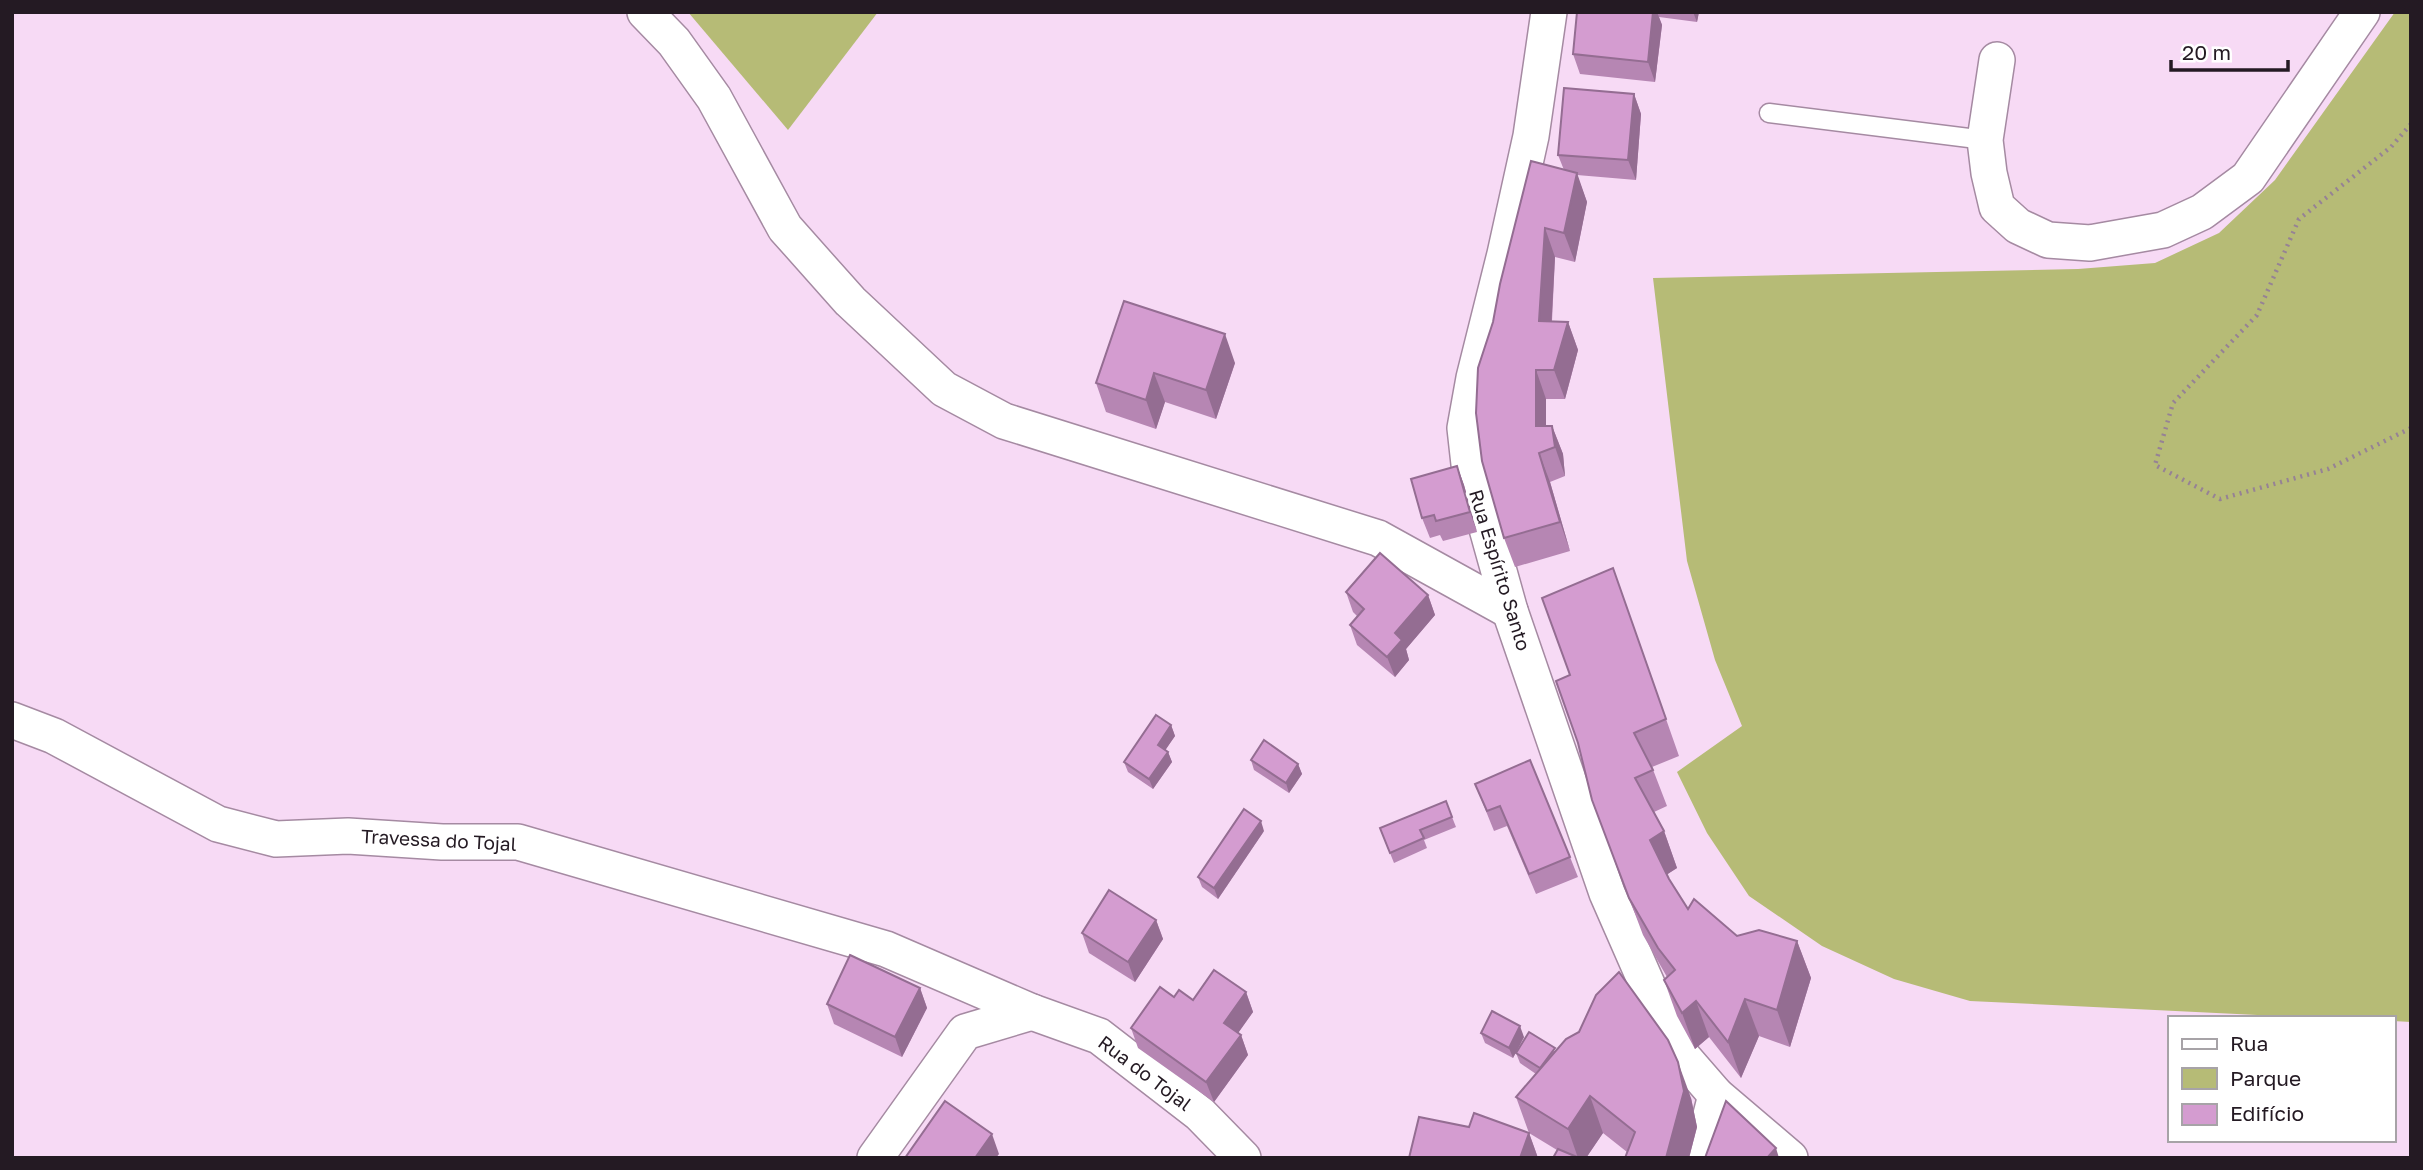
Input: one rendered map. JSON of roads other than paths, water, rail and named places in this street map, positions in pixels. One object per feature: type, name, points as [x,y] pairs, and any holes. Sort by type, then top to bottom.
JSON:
[{"type":"street","points":[[645,12],[674,42],[714,98],[785,228],[850,301],[944,389],[1004,421],[1378,538],[1510,611]]},
{"type":"street","name":"Rua Espírito Santo","points":[[1549,12],[1531,136],[1474,378],[1465,428],[1469,464],[1510,611],[1606,893],[1664,1023],[1682,1057],[1716,1095],[1790,1158]]},
{"type":"street","points":[[1997,60],[1985,140],[1997,207],[2018,226],[2048,240],[2090,243],[2163,230],[2202,212],[2248,178],[2362,12]]},
{"type":"street","name":"Travessa do Tojal","points":[[12,720],[54,736],[218,824],[276,839],[348,836],[442,842],[518,842],[886,949],[1032,1012]]},
{"type":"street","points":[[875,1158],[965,1032],[1032,1012]]},
{"type":"street","name":"Rua do Tojal","points":[[1032,1012],[1099,1036],[1200,1114],[1243,1158]]},
{"type":"street","points":[[1700,1158],[1716,1095]]},
{"type":"lane","points":[[1769,113],[1985,140]]}]
